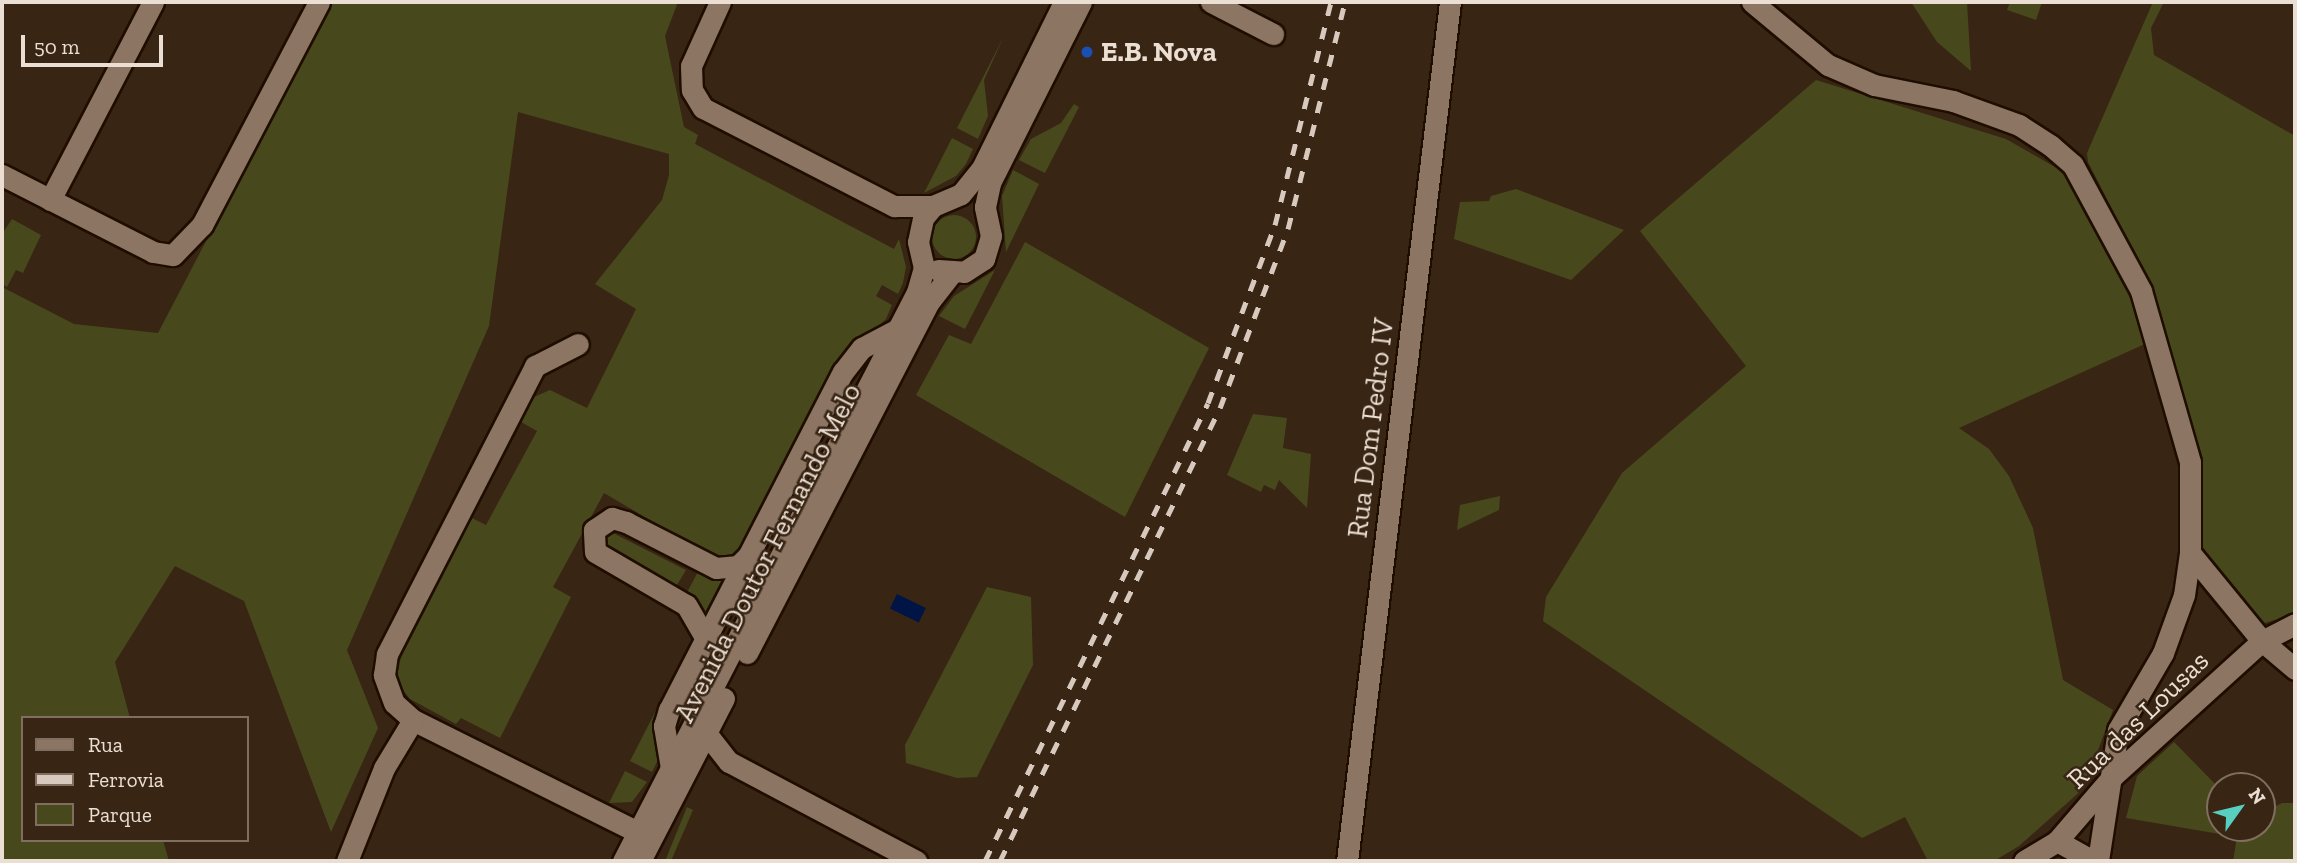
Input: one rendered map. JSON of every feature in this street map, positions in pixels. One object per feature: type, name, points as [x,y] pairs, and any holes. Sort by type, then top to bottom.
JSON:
[{"type":"street","points":[[50,200],[153,2]]},
{"type":"street","points":[[2,175],[153,252],[173,255],[202,225],[319,2]]},
{"type":"street","points":[[720,2],[690,79],[697,101],[720,117],[894,206],[942,203],[974,206],[988,224]]},
{"type":"street","name":"Avenida Doutor Fernando Melo","points":[[623,861],[921,279],[923,218],[982,168],[1064,2]]},
{"type":"street","points":[[894,206],[920,248],[951,274],[975,268],[984,259],[990,183],[1082,2]]},
{"type":"street","points":[[1211,2],[1273,34]]},
{"type":"street","name":"Rua Dom Pedro IV","points":[[1348,861],[1450,2]]},
{"type":"street","points":[[1752,2],[1829,65],[1874,85],[1953,102],[2020,125],[2073,165],[2145,303],[2190,462],[2190,553],[2184,595],[2164,653],[2118,730],[2113,776],[2096,861],[2057,841]]},
{"type":"street","name":"Avenida Doutor Fernando Melo","points":[[640,861],[924,313],[951,274]]},
{"type":"street","name":"Avenida Doutor Fernando Melo","points":[[671,768],[664,726],[750,553],[851,357],[897,329]]},
{"type":"street","points":[[578,344],[535,366],[387,654],[384,675],[394,702],[413,720],[638,832]]},
{"type":"street","points":[[706,639],[686,605],[595,552],[594,530],[612,517],[716,568],[738,566],[750,553]]},
{"type":"street","points":[[2190,553],[2262,641],[2295,669]]},
{"type":"street","name":"Rua das Lousas","points":[[2024,861],[2057,841],[2113,776],[2262,641],[2295,625]]},
{"type":"street","points":[[347,861],[384,768],[413,720]]},
{"type":"street","points":[[706,733],[729,762],[916,861]]},
{"type":"green space","points":[[331,2],[678,2],[665,36],[684,127],[698,135],[695,144],[894,249],[899,239],[906,267],[898,294],[882,285],[876,296],[892,305],[886,319],[833,368],[762,506],[768,509],[748,548],[725,563],[659,534],[655,523],[604,493],[553,587],[571,597],[500,738],[461,718],[456,724],[410,699],[396,681],[401,657],[472,518],[486,525],[537,431],[521,422],[534,397],[550,390],[587,408],[636,309],[595,284],[662,200],[669,175],[669,154],[518,112],[489,326],[347,650],[378,728],[331,832],[244,601],[175,566],[115,662],[129,716],[21,716],[21,842],[164,842],[169,861],[2,861],[2,287],[74,324],[158,333]]},
{"type":"green space","points":[[1911,2],[1967,2],[1971,71],[1937,42]]},
{"type":"green space","points":[[2010,2],[2042,2],[2036,20],[2007,10]]},
{"type":"green space","points":[[2153,2],[2164,2],[2151,28],[2154,55],[2295,136],[2295,614],[2261,624],[2200,544],[2200,461],[2147,278],[2088,162],[2087,153]]},
{"type":"green space","points":[[1004,36],[984,80],[988,116],[978,139],[957,128]]},
{"type":"green space","points":[[1816,80],[2006,139],[2062,171],[2097,220],[2127,281],[2147,343],[1959,428],[1989,449],[2009,476],[2033,528],[2063,680],[2113,710],[2084,788],[2019,846],[1994,861],[1928,861],[1905,817],[1862,838],[1543,621],[1546,597],[1622,473],[1746,366],[1640,231]]},
{"type":"green space","points":[[1074,104],[1079,107],[1045,173],[1019,160],[1031,139],[1061,123]]},
{"type":"green space","points":[[952,138],[973,149],[966,164],[956,176],[924,193]]},
{"type":"green space","points":[[1013,170],[1039,184],[1006,252],[1002,196]]},
{"type":"green space","points":[[1516,189],[1624,230],[1571,280],[1454,239],[1460,202],[1489,201],[1491,196]]},
{"type":"green space","points":[[954,215],[963,216],[970,221],[975,228],[975,246],[970,253],[963,258],[954,259],[945,258],[938,253],[933,246],[932,237],[933,228],[938,221],[945,216]]},
{"type":"green space","points":[[12,219],[41,235],[23,273],[16,270],[7,287],[2,284],[2,234]]},
{"type":"green space","points":[[1025,242],[1209,348],[1125,517],[916,395],[949,335],[971,344]]},
{"type":"green space","points":[[995,270],[965,329],[939,316],[954,296]]},
{"type":"green space","points":[[868,353],[671,734],[671,722],[856,361]]},
{"type":"green space","points":[[1253,414],[1287,418],[1283,448],[1311,454],[1307,508],[1279,480],[1275,490],[1264,485],[1261,492],[1227,475]]},
{"type":"green space","points":[[1500,496],[1499,510],[1457,530],[1460,505]]},
{"type":"green space","points":[[611,532],[686,570],[677,585],[607,548],[604,537]]},
{"type":"green space","points":[[699,570],[731,576],[709,618],[685,596]]},
{"type":"green space","points":[[987,587],[1031,597],[1033,665],[977,777],[957,778],[906,763],[905,745]]},
{"type":"green space","points":[[665,693],[670,695],[660,756],[652,772],[630,761]]},
{"type":"green space","points":[[2174,742],[2206,775],[2206,832],[2126,818],[2137,776]]},
{"type":"green space","points":[[625,771],[647,782],[632,802],[609,803]]},
{"type":"green space","points":[[2295,803],[2295,861],[2233,861],[2236,842],[2276,842],[2276,806]]},
{"type":"green space","points":[[687,807],[693,810],[671,861],[665,861]]},
{"type":"water","points":[[897,594],[926,608],[919,622],[890,608]]},
{"type":"railway","points":[[985,861],[1208,403],[1275,225],[1331,2]]},
{"type":"railway","points":[[1000,861],[1220,408],[1288,229],[1345,2]]},
{"type":"place","name":"E.B. Nova","points":[[1087,52]]}]
